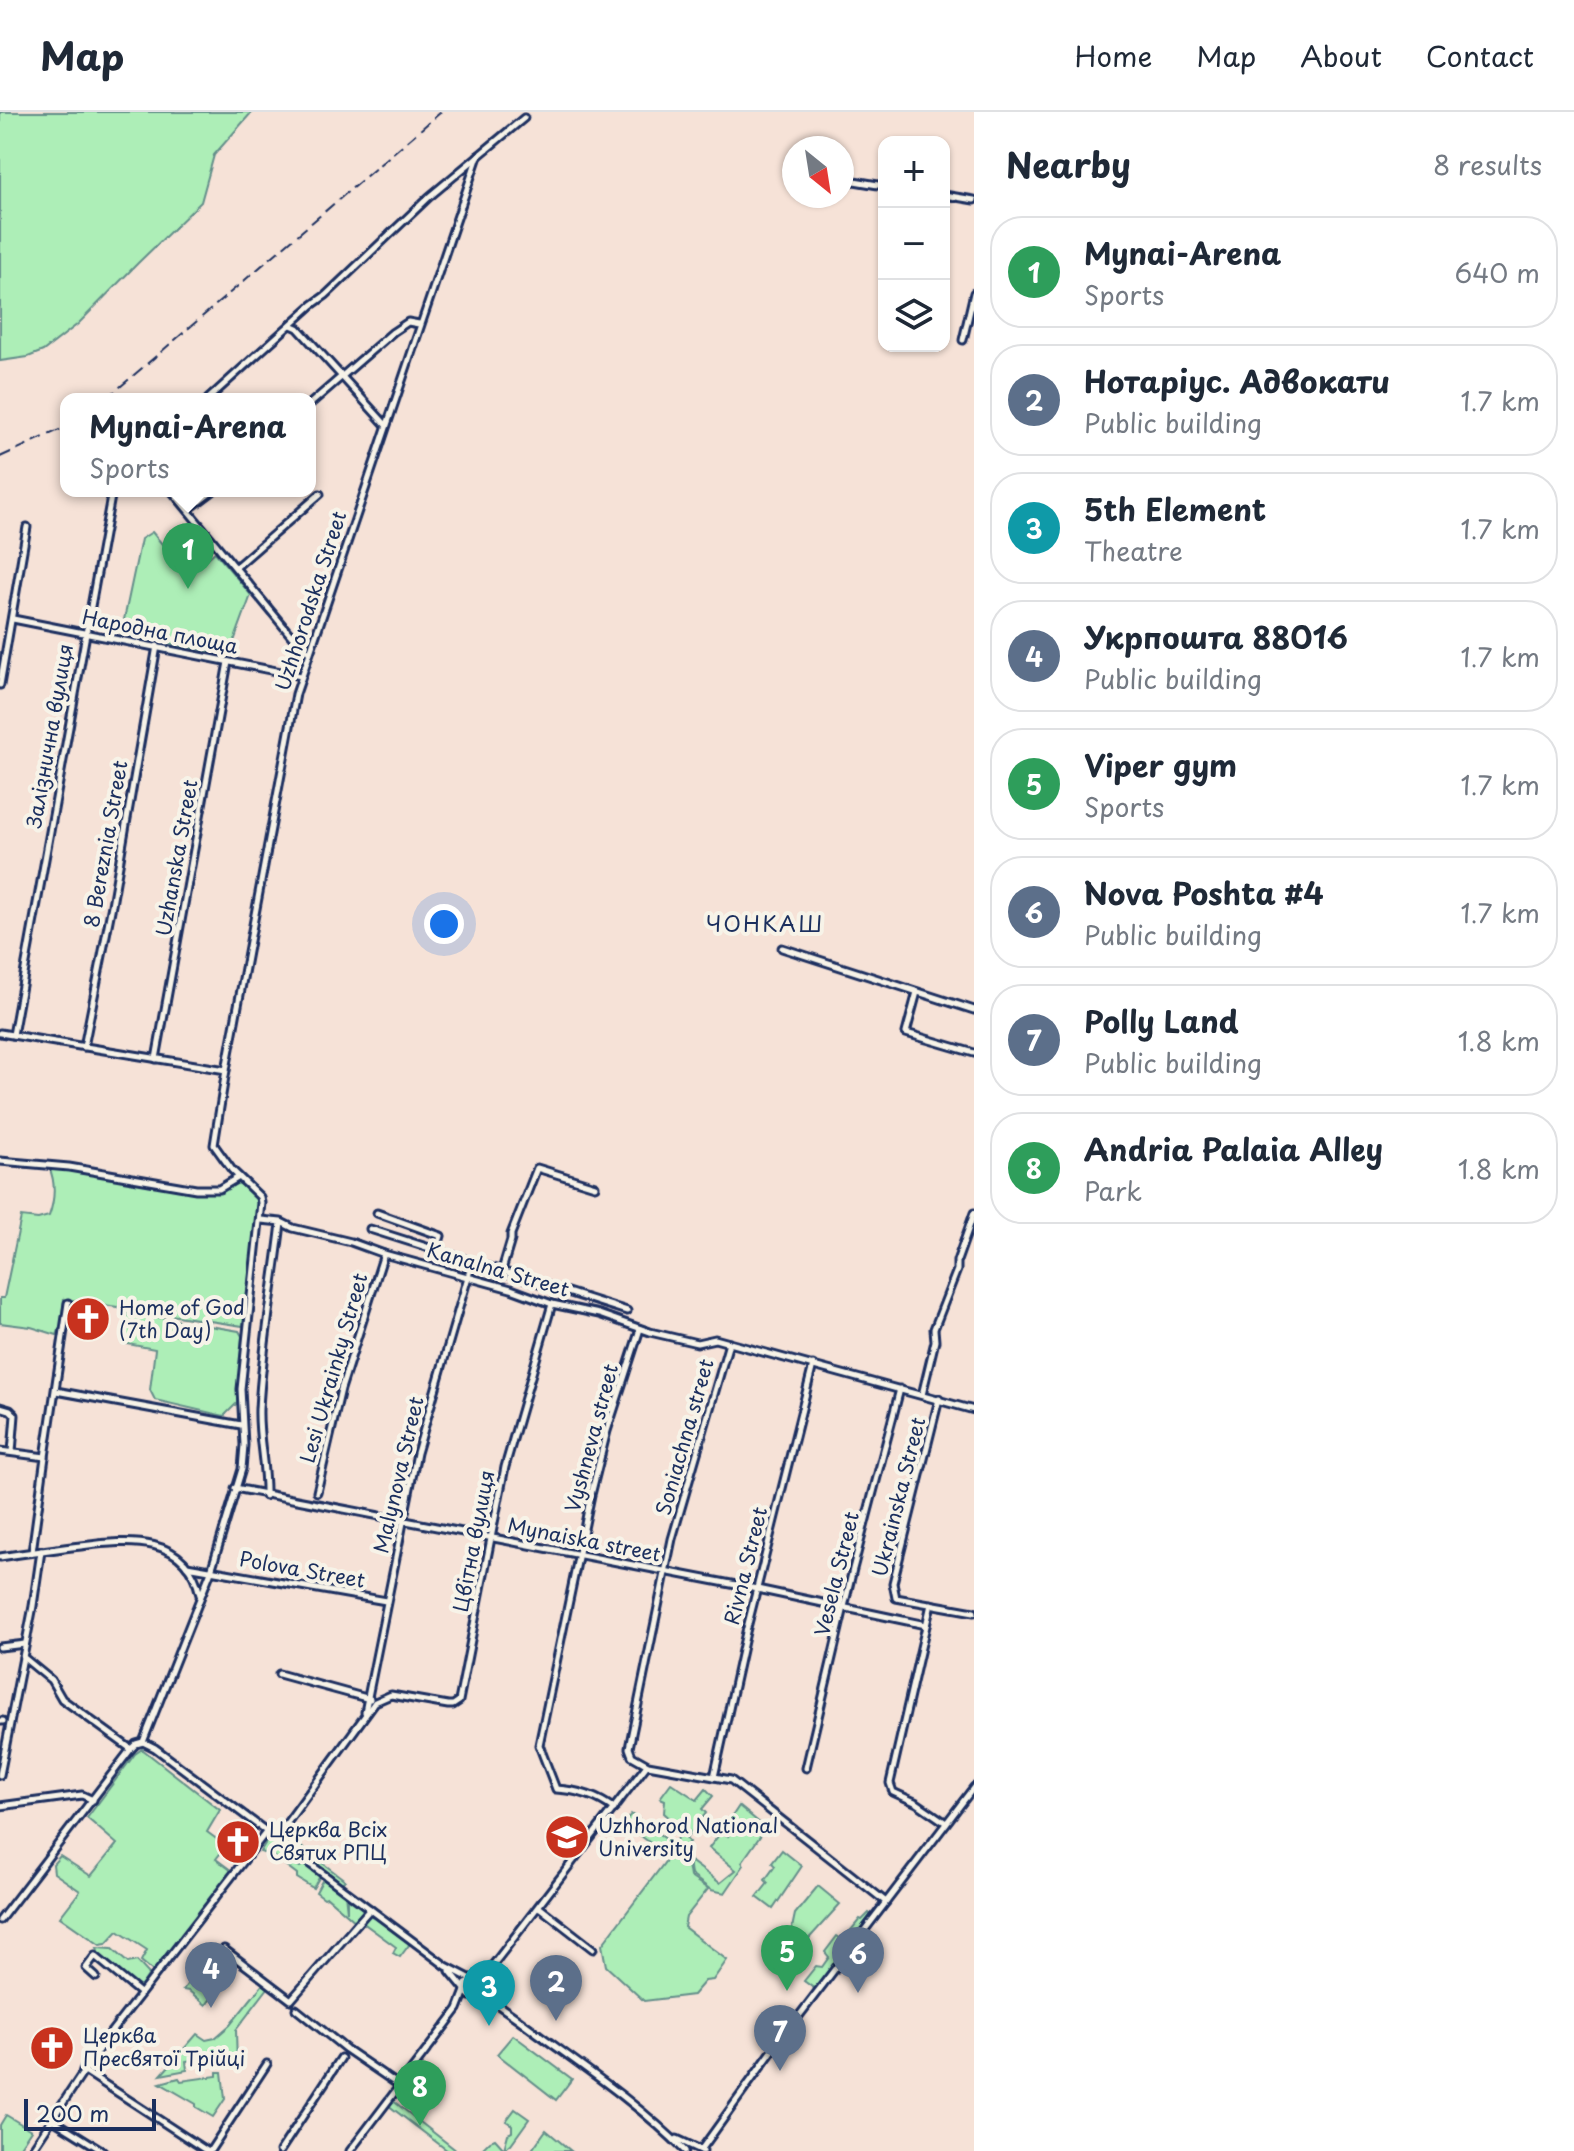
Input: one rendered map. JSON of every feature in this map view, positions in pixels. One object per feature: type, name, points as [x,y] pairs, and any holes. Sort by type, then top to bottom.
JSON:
[{"type":"street","points":[[215,393],[391,236],[429,197],[524,118]]},
{"type":"street","name":"Uzhhorodska Street","points":[[261,1220],[260,1197],[239,1177],[214,1145],[301,676],[478,156]]},
{"type":"street","points":[[854,181],[878,185]]},
{"type":"street","points":[[950,196],[974,200]]},
{"type":"street","points":[[963,340],[974,293]]},
{"type":"street","points":[[316,399],[408,322],[419,324]]},
{"type":"street","points":[[291,325],[298,328],[385,424]]},
{"type":"street","points":[[236,567],[320,494]]},
{"type":"street","name":"Залізнична вулиця","points":[[13,1035],[111,497]]},
{"type":"street","points":[[178,497],[293,638],[309,652]]},
{"type":"street","points":[[189,509],[205,497]]},
{"type":"street","points":[[0,685],[27,527]]},
{"type":"street","name":"Народна площа","points":[[13,619],[301,676]]},
{"type":"street","name":"8 Bereznia Street","points":[[84,1047],[157,646]]},
{"type":"street","name":"Uzhanska Street","points":[[156,1059],[228,662]]},
{"type":"street","points":[[782,948],[974,1010]]},
{"type":"street","points":[[917,992],[906,1033],[974,1053]]},
{"type":"street","points":[[0,1033],[226,1070]]},
{"type":"street","points":[[0,1161],[69,1167],[196,1189],[219,1189],[239,1177]]},
{"type":"street","points":[[502,1270],[511,1234],[537,1168],[595,1186]]},
{"type":"street","points":[[377,1213],[441,1236],[436,1251]]},
{"type":"street","points":[[922,1395],[935,1341],[934,1329],[974,1213]]},
{"type":"street","points":[[143,1742],[211,1571],[243,1461],[241,1425],[245,1337],[261,1220]]},
{"type":"street","name":"Kanalna Street","points":[[261,1220],[281,1222],[293,1228],[351,1242],[552,1304],[599,1314],[640,1329],[697,1343],[715,1339],[974,1410]]},
{"type":"street","points":[[265,1496],[266,1479],[259,1440],[261,1387],[281,1222]]},
{"type":"street","points":[[370,1229],[627,1311]]},
{"type":"street","name":"Lesi Ukrainky Street","points":[[317,1492],[341,1389],[384,1254]]},
{"type":"street","name":"Malynova Street","points":[[364,1717],[417,1453],[472,1263]]},
{"type":"street","points":[[32,1552],[68,1303]]},
{"type":"street","name":"Цвітна вулиця","points":[[375,1702],[391,1695],[448,1705],[459,1701],[505,1467],[552,1304]]},
{"type":"street","name":"Vyshneva street","points":[[614,1809],[582,1792],[556,1789],[539,1745],[607,1431],[640,1329]]},
{"type":"street","name":"Soniachna street","points":[[648,1765],[632,1756],[629,1748],[672,1539],[729,1343]]},
{"type":"street","name":"Rivna Street","points":[[714,1777],[813,1365]]},
{"type":"street","name":"Vesela Street","points":[[806,1768],[900,1389]]},
{"type":"street","points":[[56,1391],[241,1425]]},
{"type":"street","name":"Ukrainska Street","points":[[931,1604],[896,1598],[893,1583],[939,1399]]},
{"type":"street","points":[[0,1407],[15,1415],[12,1452]]},
{"type":"street","points":[[0,1451],[45,1457]]},
{"type":"street","name":"Mynaiska street","points":[[235,1488],[757,1589],[926,1625]]},
{"type":"street","name":"Polova Street","points":[[0,1557],[133,1541],[161,1547],[187,1566],[386,1601]]},
{"type":"street","points":[[0,1775],[41,1551]]},
{"type":"street","points":[[187,1566],[195,1578],[200,1597]]},
{"type":"street","points":[[946,1823],[928,1809],[893,1792],[890,1783],[931,1604],[974,1612]]},
{"type":"street","points":[[0,1647],[25,1644]]},
{"type":"street","points":[[23,1657],[51,1680],[62,1699],[131,1749]]},
{"type":"street","points":[[276,1838],[375,1702],[279,1674]]},
{"type":"street","points":[[0,1920],[131,1749],[143,1742],[448,1968],[478,1984],[498,2005],[672,2137],[697,2150],[974,1787]]},
{"type":"street","points":[[478,1984],[648,1765],[731,1780],[886,1902]]},
{"type":"street","points":[[0,1806],[82,1795],[93,1800]]},
{"type":"street","points":[[31,2151],[83,2070],[267,1831]]},
{"type":"street","points":[[539,1907],[593,1949]]},
{"type":"street","points":[[224,1949],[291,2000],[370,1909]]},
{"type":"street","points":[[96,1977],[86,1968],[95,1956],[140,1993]]},
{"type":"street","points":[[448,1968],[474,1997],[498,2005]]},
{"type":"street","points":[[458,2009],[468,1982],[478,1984]]},
{"type":"street","points":[[350,2151],[458,2009],[480,1993],[478,1984]]},
{"type":"street","points":[[296,2009],[347,2050],[400,2086]]},
{"type":"street","points":[[280,2151],[341,2058]]},
{"type":"street","points":[[83,2070],[209,2151],[267,2064]]},
{"type":"street","points":[[50,2118],[103,2151]]},
{"type":"street","points":[[672,2137],[685,2151]]},
{"type":"green space","points":[[0,112],[252,112],[214,155],[201,202],[78,324],[43,351],[28,357],[0,361]]},
{"type":"green space","points":[[152,532],[188,575],[215,552],[251,595],[229,655],[121,634],[141,539]]},
{"type":"green space","points":[[49,1167],[220,1191],[237,1183],[247,1187],[258,1202],[243,1326],[64,1299],[57,1335],[31,1327],[0,1323],[0,1298],[4,1298],[21,1217],[38,1219],[49,1216],[51,1210],[54,1185]]},
{"type":"green space","points":[[127,1312],[239,1331],[242,1336],[237,1403],[224,1416],[155,1400],[150,1390],[155,1349],[122,1343]]},
{"type":"green space","points":[[142,1749],[220,1810],[207,1832],[226,1846],[216,1859],[232,1871],[154,1972],[141,1961],[147,1950],[118,1931],[106,1944],[100,1945],[60,1917],[80,1891],[54,1873],[53,1864],[60,1856],[91,1876],[117,1844],[87,1818]]},
{"type":"green space","points":[[671,1783],[697,1800],[706,1789],[713,1796],[702,1809],[706,1813],[686,1839],[689,1842],[679,1853],[666,1855],[624,1823],[631,1814],[673,1844],[683,1830],[664,1813],[665,1800],[660,1798]]},
{"type":"green space","points":[[739,1806],[762,1825],[759,1829],[763,1832],[725,1893],[711,1890],[691,1875],[689,1860],[720,1883],[736,1870],[709,1848],[722,1831],[728,1836],[731,1832],[725,1827]]},
{"type":"green space","points":[[284,1834],[345,1880],[341,1884],[281,1838]]},
{"type":"green space","points":[[269,1837],[291,1854],[288,1858],[300,1867],[304,1864],[320,1876],[313,1888],[273,1856],[260,1852]]},
{"type":"green space","points":[[782,1850],[802,1866],[773,1909],[757,1897],[768,1883],[765,1880],[775,1866],[772,1863]]},
{"type":"green space","points":[[668,1858],[687,1858],[690,1877],[708,1889],[686,1917],[684,1927],[727,1960],[713,1980],[705,1981],[693,1995],[644,2001],[606,1966],[602,1945]]},
{"type":"green space","points":[[323,1879],[345,1894],[347,1912],[347,1896],[366,1910],[356,1922],[327,1897],[316,1892]]},
{"type":"green space","points":[[818,1886],[840,1904],[796,1953],[783,1944],[791,1933],[795,1914]]},
{"type":"green space","points":[[869,1913],[871,1915],[815,1989],[804,1981],[816,1966],[822,1967],[829,1957],[825,1952],[837,1936],[843,1940]]},
{"type":"green space","points":[[369,1914],[408,1941],[409,1945],[400,1957],[393,1953],[396,1947],[362,1922]]},
{"type":"green space","points":[[97,1948],[112,1949],[128,1963],[137,1961],[149,1974],[139,1990],[99,1956]]},
{"type":"green space","points":[[200,1967],[223,1984],[206,2005],[189,1991],[183,1990]]},
{"type":"green space","points":[[263,1984],[268,1988],[236,2030],[237,2066],[231,2062],[224,2063],[222,2056],[186,2061],[187,2070],[161,2075],[197,2034],[206,2040],[215,2038],[230,2025]]},
{"type":"green space","points":[[513,2035],[572,2079],[556,2100],[497,2054]]},
{"type":"green space","points":[[217,2072],[222,2072],[225,2099],[213,2117],[160,2083],[179,2078],[181,2081],[217,2076]]},
{"type":"green space","points":[[392,2100],[457,2151],[448,2151],[388,2105]]},
{"type":"green space","points":[[515,2109],[529,2119],[511,2144],[503,2150],[509,2151],[480,2151],[495,2139],[504,2149],[508,2134],[512,2132],[512,2125],[506,2121]]},
{"type":"green space","points":[[6,2115],[31,2130],[17,2151],[0,2151],[0,2125]]},
{"type":"green space","points":[[546,2130],[571,2151],[531,2151]]},
{"type":"railway","points":[[113,393],[441,112]]},
{"type":"railway","points":[[0,457],[60,430]]},
{"type":"place","name":"Mynai-Arena","points":[[188,589]]},
{"type":"place","name":"Home of God (7th Day)","points":[[88,1319]]},
{"type":"place","name":"Uzhhorod National University","points":[[567,1837]]},
{"type":"place","name":"Церква Всіх Святих РПЦ","points":[[238,1842]]},
{"type":"place","name":"Viper gym","points":[[787,1991]]},
{"type":"place","name":"Nova Poshta #4","points":[[858,1993]]},
{"type":"place","name":"Укрпошта 88016","points":[[211,2008]]},
{"type":"place","name":"Нотаріус. Адвокати","points":[[556,2021]]},
{"type":"place","name":"5th Element","points":[[489,2026]]},
{"type":"place","name":"Церква Пресвятої Трійці","points":[[52,2048]]},
{"type":"place","name":"Polly Land","points":[[780,2071]]},
{"type":"place","name":"Andria Palaia Alley","points":[[420,2126]]},
{"type":"district","name":"ЧОНКАШ","points":[[765,924]]}]
